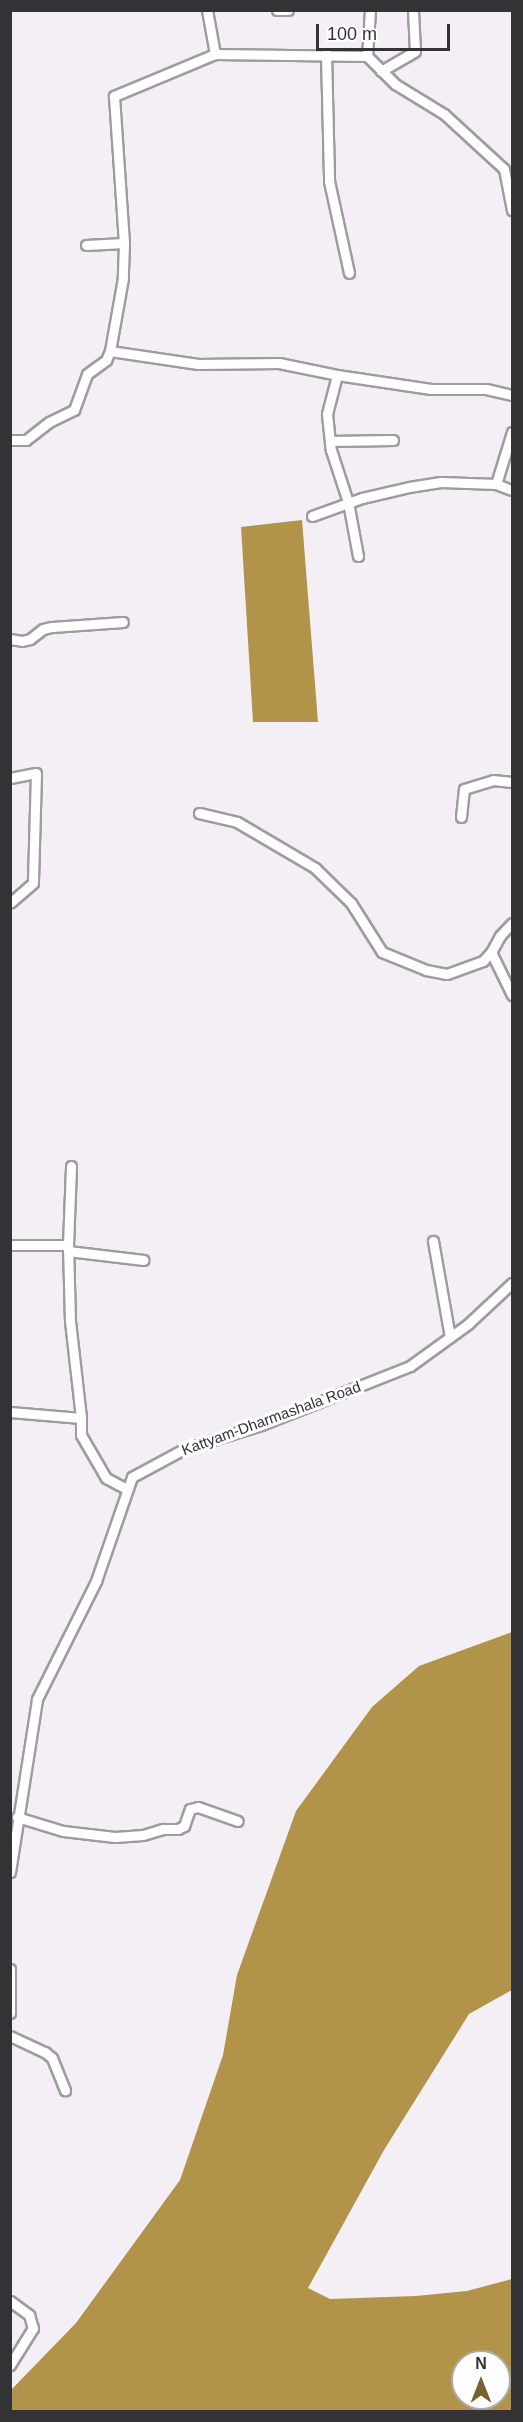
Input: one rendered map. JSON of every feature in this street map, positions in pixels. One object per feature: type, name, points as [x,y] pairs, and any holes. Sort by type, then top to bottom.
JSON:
[{"type":"street","points":[[207,10],[215,54]]},
{"type":"street","points":[[277,10],[288,10]]},
{"type":"street","points":[[367,56],[370,10]]},
{"type":"street","points":[[381,71],[415,51],[413,10]]},
{"type":"street","points":[[10,440],[26,440],[49,422],[74,410],[87,374],[106,360],[110,351],[123,278],[124,243],[114,96],[215,54],[367,56],[395,84],[444,114],[504,170],[513,210]]},
{"type":"street","points":[[326,54],[329,182],[349,273]]},
{"type":"street","points":[[86,245],[124,243]]},
{"type":"street","points":[[110,351],[198,364],[279,363],[337,375],[431,389],[486,389],[513,395]]},
{"type":"street","points":[[337,375],[327,414],[330,441],[348,502],[358,556]]},
{"type":"street","points":[[496,484],[513,432]]},
{"type":"street","points":[[330,441],[393,440]]},
{"type":"street","points":[[312,516],[348,502],[441,482],[496,484],[513,490]]},
{"type":"street","points":[[10,639],[22,641],[30,639],[43,629],[52,627],[123,622]]},
{"type":"street","points":[[10,778],[36,773],[33,883],[10,903]]},
{"type":"street","points":[[461,817],[464,789],[494,780],[513,782]]},
{"type":"street","points":[[199,813],[237,822],[315,868],[351,903],[382,952],[426,970],[447,974],[483,961],[500,936],[513,923]]},
{"type":"street","points":[[491,952],[513,995]]},
{"type":"street","points":[[71,1166],[68,1248],[72,1341],[81,1435],[106,1478],[128,1489]]},
{"type":"street","points":[[433,1241],[450,1336]]},
{"type":"street","points":[[10,1245],[68,1248],[143,1260]]},
{"type":"street","name":"Kattyam-Dharmashala Road","points":[[10,1872],[37,1699],[96,1581],[132,1476],[184,1449],[261,1425],[410,1366],[513,1283]]},
{"type":"street","points":[[10,1412],[81,1418]]},
{"type":"street","points":[[17,1817],[63,1831],[115,1837],[143,1835],[163,1829],[178,1829],[184,1826],[190,1809],[198,1808],[238,1821]]},
{"type":"street","points":[[10,2013],[11,1972]]},
{"type":"street","points":[[10,2036],[45,2052],[52,2058],[65,2091]]},
{"type":"street","points":[[10,2301],[29,2315],[33,2328],[10,2365]]},
{"type":"shaded area","points":[[302,520],[318,722],[253,722],[241,527]]},
{"type":"shaded area","points":[[512,1632],[512,1990],[469,2014],[384,2150],[308,2288],[330,2299],[416,2296],[467,2291],[512,2279],[512,2411],[11,2411],[11,2390],[76,2323],[180,2180],[223,2055],[237,1975],[296,1811],[372,1707],[419,1666]]}]
